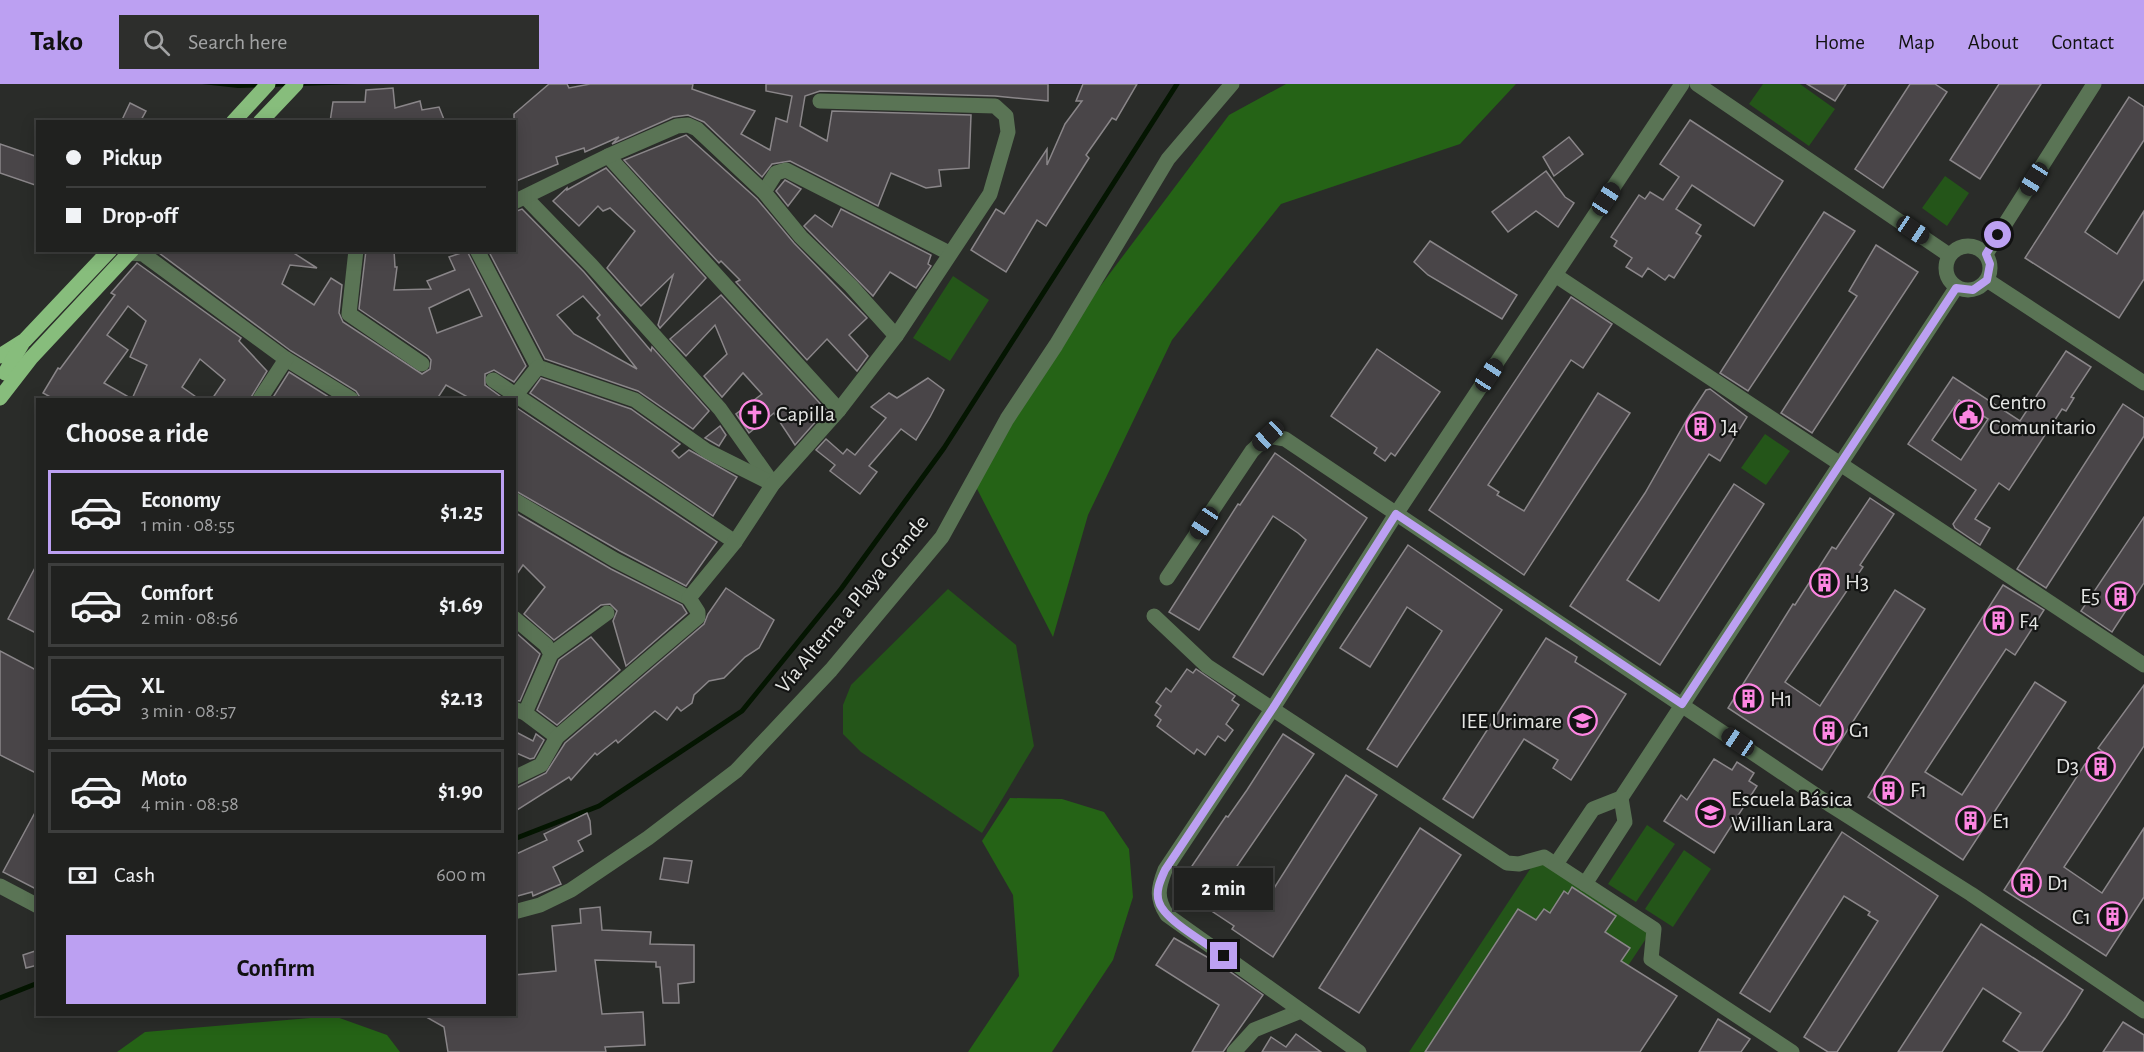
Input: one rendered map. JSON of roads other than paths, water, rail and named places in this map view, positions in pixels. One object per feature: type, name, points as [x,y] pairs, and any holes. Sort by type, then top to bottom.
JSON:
[{"type":"main road","points":[[235,120],[268,84]]},
{"type":"main road","points":[[262,120],[296,84]]},
{"type":"main road","points":[[3,376],[25,340],[108,252]]},
{"type":"main road","points":[[0,398],[31,358],[130,252]]},
{"type":"main road","points":[[0,356],[25,340]]},
{"type":"main road","points":[[3,376],[31,358]]},
{"type":"street","name":"Vía Alterna a Playa Grande","points":[[516,911],[540,905],[602,872],[736,771],[831,670],[942,537],[1007,419],[1056,345],[1168,159],[1232,84]]},
{"type":"street","points":[[1359,1052],[1167,915],[1159,902],[1158,887],[1165,870],[1273,708],[1396,514],[1682,84]]},
{"type":"street","points":[[1697,84],[1949,255]]},
{"type":"street","points":[[1986,254],[2094,84]]},
{"type":"street","points":[[689,598],[735,542],[772,484],[839,410],[896,336],[990,194],[1008,132],[1006,116],[994,106],[820,101]]},
{"type":"street","points":[[772,484],[720,409],[591,265],[520,200],[608,156],[677,126],[688,124],[697,129],[764,192],[801,237],[896,336]]},
{"type":"street","points":[[608,156],[839,410]]},
{"type":"street","points":[[764,192],[776,173],[786,170],[949,254]]},
{"type":"street","points":[[1972,246],[1986,254],[1990,264],[1987,280],[1973,290],[1956,288],[1945,272],[1949,255],[1956,249],[1972,246]]},
{"type":"street","points":[[130,252],[142,254],[286,359],[349,398]]},
{"type":"street","points":[[356,252],[349,314],[422,364]]},
{"type":"street","points":[[478,252],[532,361],[538,367],[635,400],[707,451],[772,484]]},
{"type":"street","points":[[1555,275],[2144,665]]},
{"type":"street","points":[[1987,280],[2144,383]]},
{"type":"street","points":[[1556,864],[1593,808],[1621,798],[1956,288]]},
{"type":"street","points":[[261,398],[286,359]]},
{"type":"street","points":[[515,396],[538,367]]},
{"type":"street","points":[[493,380],[735,542]]},
{"type":"street","points":[[1167,578],[1252,451],[1268,436],[1285,439],[2144,1011]]},
{"type":"street","points":[[516,501],[615,560],[689,598],[698,612],[698,617],[693,623],[557,737],[541,765],[516,777]]},
{"type":"street","points":[[557,737],[520,711],[551,654],[607,612]]},
{"type":"street","points":[[1154,616],[1207,666],[1507,863],[1519,864],[1545,857],[1654,929],[1651,959],[1792,1052]]},
{"type":"street","points":[[516,620],[546,645],[551,654]]},
{"type":"street","points":[[1585,884],[1625,822],[1621,798]]},
{"type":"street","points":[[0,886],[36,905]]},
{"type":"street","points":[[1234,1052],[1254,1030],[1301,1011]]},
{"type":"waterway","points":[[516,838],[599,806],[742,711],[841,589],[944,448],[1177,84]]},
{"type":"waterway","points":[[0,998],[36,984]]},
{"type":"place","name":"Capilla","points":[[755,414]]},
{"type":"place","name":"Centro Comunitario","points":[[1968,415]]},
{"type":"place","name":"J4","points":[[1700,427]]},
{"type":"place","name":"H3","points":[[1824,582]]},
{"type":"place","name":"E5","points":[[2121,596]]},
{"type":"place","name":"F4","points":[[1998,621]]},
{"type":"place","name":"H1","points":[[1749,699]]},
{"type":"place","name":"IEE Urimare","points":[[1583,721]]},
{"type":"place","name":"G1","points":[[1828,730]]},
{"type":"place","name":"D3","points":[[2100,766]]},
{"type":"place","name":"F1","points":[[1889,790]]},
{"type":"place","name":"Escuela Básica Willian Lara","points":[[1710,812]]},
{"type":"place","name":"E1","points":[[1971,821]]},
{"type":"place","name":"D1","points":[[2026,883]]},
{"type":"place","name":"C1","points":[[2112,917]]}]
